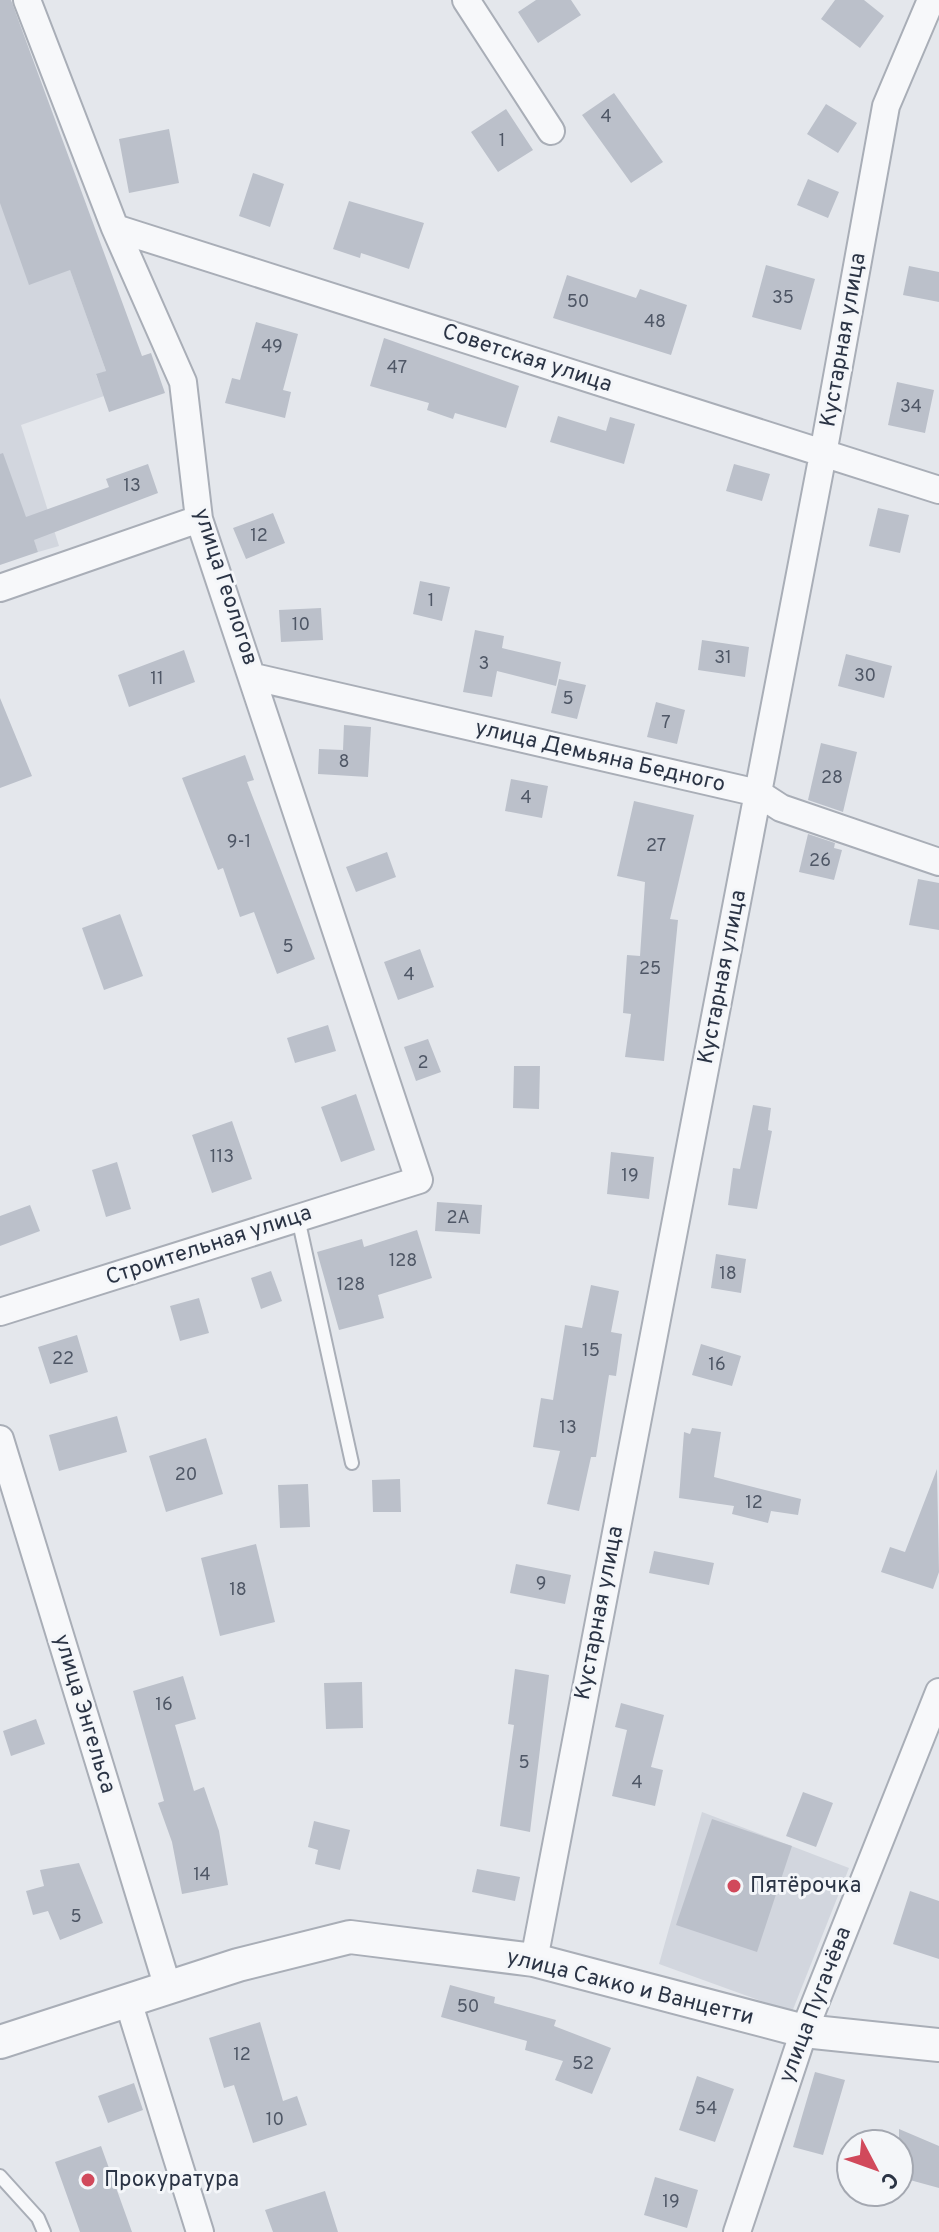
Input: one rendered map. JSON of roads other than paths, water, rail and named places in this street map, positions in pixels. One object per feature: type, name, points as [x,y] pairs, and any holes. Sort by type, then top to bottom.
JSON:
[{"type":"street","name":"улица Геологов","points":[[27,0],[115,228],[183,382],[199,519],[419,1180]]},
{"type":"street","points":[[466,0],[551,131]]},
{"type":"street","name":"Кустарная улица","points":[[534,1960],[823,454],[886,106],[931,0]]},
{"type":"street","name":"Советская улица","points":[[115,228],[939,490]]},
{"type":"street","points":[[0,588],[199,519]]},
{"type":"street","name":"улица Демьяна Бедного","points":[[254,677],[758,793],[781,808],[939,862]]},
{"type":"street","name":"Строительная улица","points":[[0,1312],[419,1180]]},
{"type":"street","name":"улица Энгельса","points":[[0,1439],[168,1988]]},
{"type":"street","name":"улица Пугачёва","points":[[737,2232],[804,2031],[939,1692]]},
{"type":"street","name":"улица Сакко и Ванцетти","points":[[0,2042],[238,1965],[350,1937],[534,1960],[804,2031],[939,2045]]},
{"type":"street","points":[[128,2001],[200,2232]]},
{"type":"lane","points":[[298,1218],[352,1463]]},
{"type":"lane","points":[[0,2176],[38,2218],[44,2232]]},
{"type":"place","name":"Пятёрочка","points":[[734,1886]]},
{"type":"place","name":"Прокуратура","points":[[88,2180]]}]
